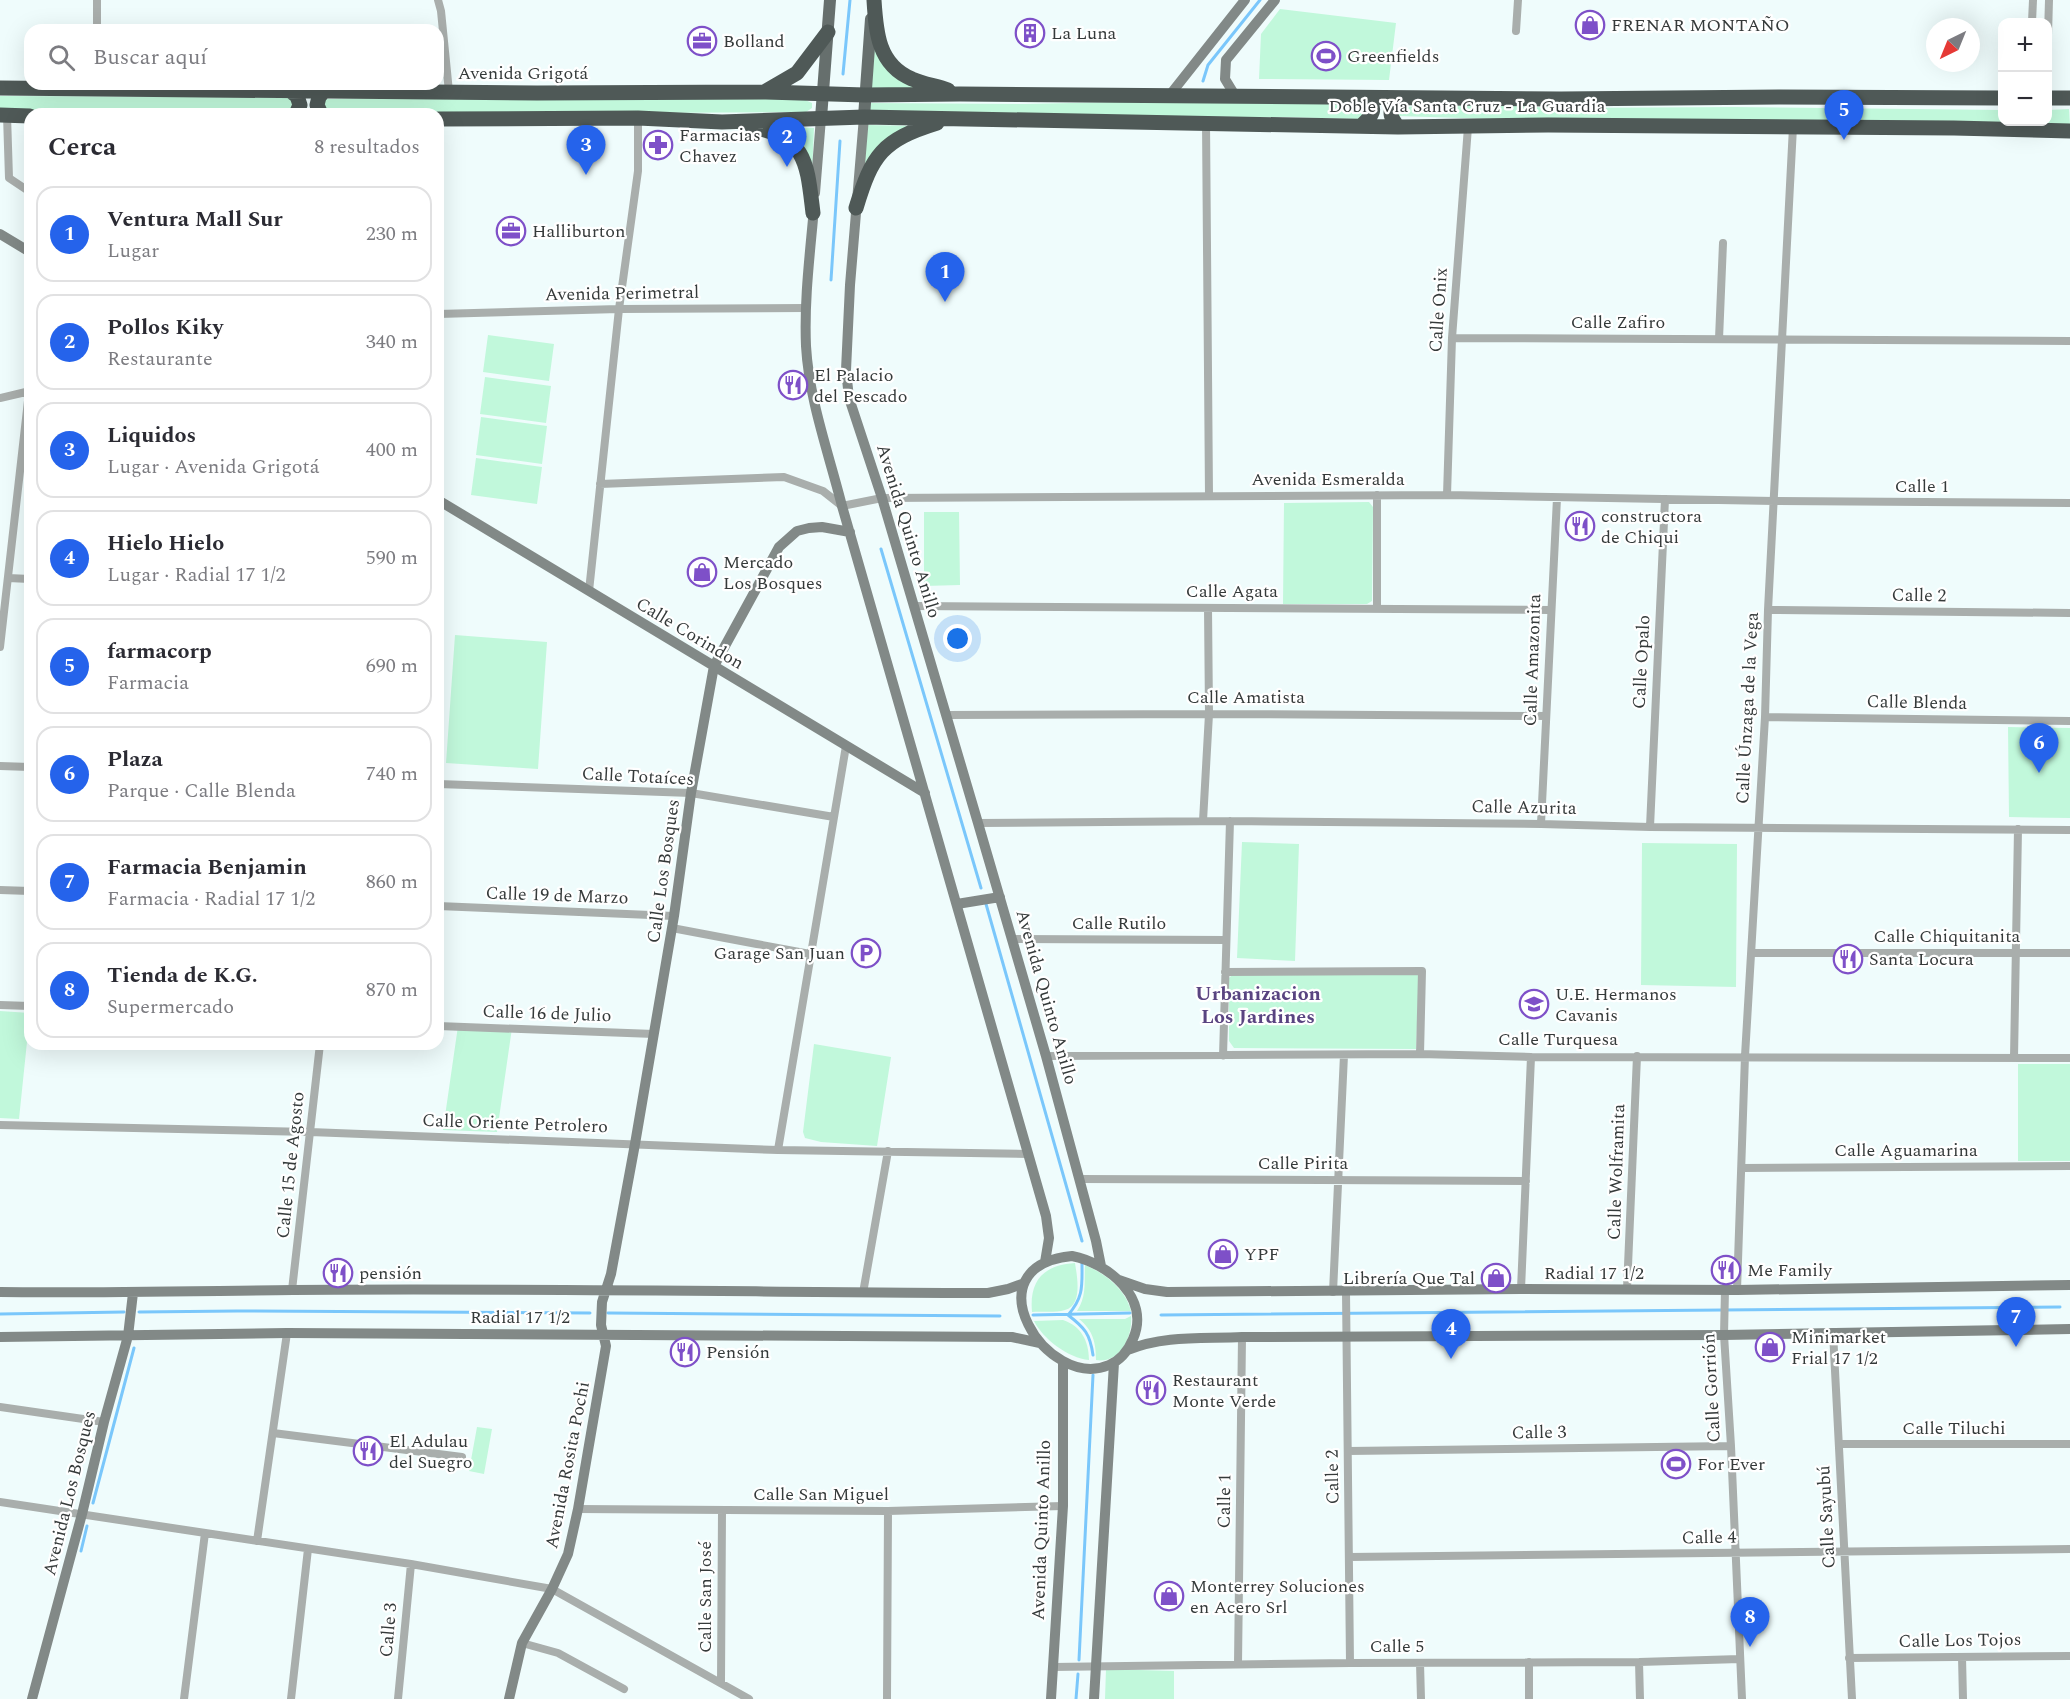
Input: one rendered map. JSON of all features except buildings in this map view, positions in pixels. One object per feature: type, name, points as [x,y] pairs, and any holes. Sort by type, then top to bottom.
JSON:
[{"type":"highway","points":[[874,0],[876,33],[888,60],[903,75],[960,94]]},
{"type":"highway","points":[[766,92],[797,73],[828,32]]},
{"type":"highway","name":"Avenida Grigotá","points":[[0,88],[24,88]]},
{"type":"highway","name":"Avenida Grigotá","points":[[289,90],[766,92],[865,95]]},
{"type":"highway","points":[[289,90],[297,96],[299,108]]},
{"type":"highway","points":[[318,108],[319,97],[324,91]]},
{"type":"highway","name":"Doble Vía Santa Cruz - La Guardia","points":[[865,95],[1998,98]]},
{"type":"highway","points":[[1361,126],[1373,115],[1374,111],[1371,102],[1364,98]]},
{"type":"highway","points":[[1398,127],[1390,112],[1393,103],[1406,98]]},
{"type":"highway","points":[[2052,98],[2070,98]]},
{"type":"highway","points":[[4,115],[24,116]]},
{"type":"highway","points":[[444,119],[638,118],[722,122],[864,117]]},
{"type":"highway","name":"Doble Vía Santa Cruz - La Guardia","points":[[864,117],[1398,127],[1548,125],[2070,131]]},
{"type":"highway","points":[[856,208],[875,158],[887,145],[922,127],[950,118]]},
{"type":"highway","points":[[722,122],[774,132],[794,144],[805,163],[813,213]]},
{"type":"main road","points":[[830,0],[806,308],[806,347],[810,376],[850,532],[1046,1216],[1049,1238],[1045,1262]]},
{"type":"main road","name":"Avenida Quinto Anillo","points":[[874,0],[856,208],[846,370],[849,398],[882,498],[1000,897],[1080,1179],[1101,1266]]},
{"type":"main road","points":[[1169,96],[1245,0]]},
{"type":"main road","points":[[1236,97],[1225,79],[1226,60],[1275,0]]},
{"type":"main road","points":[[0,234],[24,248]]},
{"type":"main road","name":"Calle Corindon","points":[[444,505],[925,793]]},
{"type":"main road","name":"Calle Los Bosques","points":[[606,1290],[635,1144],[674,916],[691,793],[714,666],[779,547],[797,531],[809,528],[822,527],[850,532]]},
{"type":"main road","points":[[957,904],[1000,897]]},
{"type":"main road","points":[[1128,1350],[1138,1328],[1136,1308],[1130,1294],[1119,1280],[1088,1259],[1072,1256],[1057,1257],[1032,1270],[1022,1284],[1021,1304],[1026,1320],[1040,1343],[1064,1362],[1083,1369],[1098,1370],[1114,1363],[1128,1350],[1147,1342],[1164,1340],[1346,1334],[2070,1329]]},
{"type":"main road","name":"Radial 17 1/2","points":[[1119,1280],[1145,1289],[1167,1292],[1333,1292],[1346,1297],[1521,1289],[1725,1294],[1737,1290],[2070,1286]]},
{"type":"main road","name":"Radial 17 1/2","points":[[0,1292],[606,1290],[988,1293],[1022,1284]]},
{"type":"main road","name":"Avenida Rosita Pochi","points":[[509,1699],[522,1643],[552,1589],[568,1554],[606,1346],[601,1325],[602,1302],[606,1290]]},
{"type":"main road","name":"Avenida Los Bosques","points":[[32,1699],[128,1336],[134,1293]]},
{"type":"main road","name":"Radial 17 1/2","points":[[0,1337],[287,1333],[603,1334],[1012,1337],[1040,1343]]},
{"type":"main road","name":"Avenida Quinto Anillo","points":[[1051,1699],[1063,1506],[1064,1362]]},
{"type":"main road","points":[[1094,1699],[1114,1363]]},
{"type":"street","points":[[97,0],[97,24]]},
{"type":"street","points":[[438,0],[442,24]]},
{"type":"street","points":[[1516,31],[1518,0]]},
{"type":"street","points":[[2032,18],[2033,0]]},
{"type":"street","points":[[2048,18],[2049,0]]},
{"type":"street","points":[[444,41],[449,92]]},
{"type":"street","points":[[4,115],[9,178],[24,188]]},
{"type":"street","points":[[589,591],[619,309],[638,171],[638,118]]},
{"type":"street","points":[[1206,123],[1209,496]]},
{"type":"street","name":"Calle Onix","points":[[1447,495],[1452,338],[1468,127]]},
{"type":"street","name":"Calle Únzaga de la Vega","points":[[1737,1290],[1746,1056],[1765,717],[1768,610],[1793,127]]},
{"type":"street","points":[[1719,339],[1723,243]]},
{"type":"street","name":"Avenida Perimetral","points":[[444,314],[619,309],[806,308]]},
{"type":"street","name":"Calle Zafiro","points":[[1452,338],[2070,341]]},
{"type":"street","points":[[0,398],[24,393]]},
{"type":"street","points":[[0,647],[24,436]]},
{"type":"street","points":[[600,484],[784,477],[823,491],[843,506],[882,498]]},
{"type":"street","points":[[1377,495],[1377,608]]},
{"type":"street","name":"Avenida Esmeralda","points":[[882,498],[1447,495],[1774,501]]},
{"type":"street","name":"Calle Amazonita","points":[[1540,824],[1557,498]]},
{"type":"street","name":"Calle Opalo","points":[[1650,827],[1665,499]]},
{"type":"street","name":"Calle 1","points":[[1774,501],[2070,503]]},
{"type":"street","points":[[8,578],[24,579]]},
{"type":"street","name":"Calle Agata","points":[[914,606],[1550,610]]},
{"type":"street","points":[[1203,822],[1209,714],[1208,608]]},
{"type":"street","name":"Calle 2","points":[[1768,610],[2070,614]]},
{"type":"street","name":"Calle Amatista","points":[[945,715],[1546,716]]},
{"type":"street","name":"Calle Blenda","points":[[1765,717],[2070,721]]},
{"type":"street","points":[[778,1150],[846,746]]},
{"type":"street","points":[[0,766],[24,767]]},
{"type":"street","name":"Calle Totaíces","points":[[444,784],[691,793],[834,817]]},
{"type":"street","points":[[1223,1056],[1230,821]]},
{"type":"street","name":"Calle Azurita","points":[[978,823],[1230,821],[2070,830]]},
{"type":"street","points":[[2014,1058],[2018,829]]},
{"type":"street","points":[[0,890],[24,891]]},
{"type":"street","name":"Calle 19 de Marzo","points":[[444,906],[674,916]]},
{"type":"street","points":[[672,928],[810,954]]},
{"type":"street","name":"Calle Rutilo","points":[[1012,939],[1226,940]]},
{"type":"street","name":"Calle Chiquitanita","points":[[1751,953],[2070,953]]},
{"type":"street","points":[[1225,972],[1422,971],[1420,1054]]},
{"type":"street","points":[[0,1005],[24,1006]]},
{"type":"street","name":"Calle 16 de Julio","points":[[444,1026],[654,1034]]},
{"type":"street","name":"Calle 15 de Agosto","points":[[292,1290],[319,1050]]},
{"type":"street","name":"Calle Turquesa","points":[[1046,1056],[1420,1054],[1531,1057],[2070,1058]]},
{"type":"street","points":[[1333,1292],[1344,1055]]},
{"type":"street","name":"Calle Wolframita","points":[[1628,1290],[1637,1056]]},
{"type":"street","points":[[1521,1289],[1531,1057]]},
{"type":"street","name":"Calle Oriente Petrolero","points":[[0,1125],[310,1132],[778,1150],[1028,1154]]},
{"type":"street","points":[[863,1293],[888,1151]]},
{"type":"street","name":"Calle Aguamarina","points":[[1742,1168],[2070,1166]]},
{"type":"street","name":"Calle Pirita","points":[[1080,1179],[1526,1181]]},
{"type":"street","name":"Calle Gorrión","points":[[1725,1294],[1724,1330],[1742,1699]]},
{"type":"street","name":"Calle 2","points":[[1346,1297],[1350,1663]]},
{"type":"street","name":"Calle Sayubú","points":[[1833,1332],[1852,1699]]},
{"type":"street","points":[[257,1541],[287,1333]]},
{"type":"street","name":"Calle 1","points":[[1238,1664],[1242,1337]]},
{"type":"street","points":[[0,1407],[104,1422]]},
{"type":"street","points":[[273,1433],[462,1457]]},
{"type":"street","name":"Calle Tiluchi","points":[[1839,1444],[2070,1444]]},
{"type":"street","name":"Calle 3","points":[[1348,1451],[1731,1446]]},
{"type":"street","points":[[0,1502],[411,1564],[552,1589],[748,1699]]},
{"type":"street","name":"Calle San Miguel","points":[[578,1509],[888,1511],[1063,1506]]},
{"type":"street","name":"Calle San José","points":[[721,1683],[722,1510]]},
{"type":"street","points":[[886,1699],[888,1511]]},
{"type":"street","points":[[184,1699],[205,1533]]},
{"type":"street","points":[[291,1699],[308,1549]]},
{"type":"street","name":"Calle 4","points":[[1349,1557],[2070,1549]]},
{"type":"street","name":"Calle 3","points":[[398,1699],[411,1564]]},
{"type":"street","points":[[522,1643],[558,1653],[624,1689]]},
{"type":"street","name":"Calle Los Tojos","points":[[1849,1658],[2070,1656]]},
{"type":"street","points":[[1962,1657],[1963,1699]]},
{"type":"street","name":"Calle 5","points":[[1053,1667],[1639,1662],[1740,1659]]},
{"type":"street","points":[[1529,1662],[1529,1699]]},
{"type":"street","points":[[1639,1662],[1640,1699]]},
{"type":"street","points":[[1420,1663],[1421,1699]]},
{"type":"green space","name":"Greenfields","points":[[1280,9],[1396,23],[1389,80],[1259,79],[1261,34]]},
{"type":"green space","points":[[873,26],[877,43],[928,90],[870,89]]},
{"type":"green space","points":[[0,96],[289,97],[294,100],[293,108],[24,108],[24,111],[0,111]]},
{"type":"green space","points":[[429,97],[803,99],[812,103],[812,108],[806,112],[444,114],[444,108],[324,108],[324,100]]},
{"type":"green space","points":[[868,103],[1363,104],[1367,107],[1360,119],[1281,117],[1211,119],[867,112]]},
{"type":"green space","points":[[1492,105],[1560,108],[1998,110],[1998,124],[1494,119],[1397,116],[1397,107]]},
{"type":"green space","points":[[2069,109],[2070,125],[2052,125],[2052,110]]},
{"type":"green space","points":[[757,125],[814,128],[812,174],[809,163]]},
{"type":"green space","points":[[867,125],[917,126],[864,173]]},
{"type":"green space","points":[[488,335],[554,344],[549,381],[483,372]]},
{"type":"green space","points":[[485,377],[551,386],[546,423],[480,414]]},
{"type":"green space","points":[[481,417],[547,426],[542,464],[476,455]]},
{"type":"green space","points":[[476,458],[542,467],[537,504],[471,495]]},
{"type":"green space","points":[[1369,502],[1373,507],[1372,601],[1367,604],[1283,604],[1284,503]]},
{"type":"green space","points":[[924,512],[959,512],[960,585],[924,586]]},
{"type":"green space","points":[[455,635],[547,642],[538,769],[446,763]]},
{"type":"green space","points":[[2008,727],[2070,728],[2070,818],[2009,817]]},
{"type":"green space","points":[[1242,842],[1299,844],[1295,961],[1237,958]]},
{"type":"green space","points":[[1642,843],[1737,844],[1736,987],[1641,985]]},
{"type":"green space","points":[[1232,975],[1418,975],[1416,1049],[1234,1048],[1229,1041],[1229,978]]},
{"type":"green space","points":[[0,1011],[24,1013],[24,1050],[26,1050],[19,1119],[0,1118]]},
{"type":"green space","points":[[458,1026],[512,1028],[497,1132],[443,1130]]},
{"type":"green space","points":[[814,1044],[891,1057],[877,1146],[821,1142],[805,1138],[803,1132]]},
{"type":"green space","points":[[2018,1064],[2070,1064],[2070,1161],[2018,1161]]},
{"type":"green space","points":[[1075,1263],[1078,1290],[1071,1307],[1065,1310],[1032,1312],[1033,1291],[1041,1276],[1055,1267]]},
{"type":"green space","points":[[1085,1265],[1100,1273],[1120,1289],[1131,1311],[1077,1311],[1084,1294]]},
{"type":"green space","points":[[1131,1316],[1130,1332],[1123,1347],[1112,1358],[1096,1360],[1093,1337],[1079,1319],[1125,1319]]},
{"type":"green space","points":[[1063,1320],[1075,1326],[1083,1335],[1089,1360],[1065,1352],[1043,1334],[1034,1321]]},
{"type":"green space","points":[[477,1427],[492,1429],[484,1474],[469,1471]]},
{"type":"green space","points":[[1106,1669],[1174,1671],[1174,1699],[1105,1699]]},
{"type":"waterway","points":[[843,74],[850,0]]},
{"type":"waterway","points":[[1203,81],[1208,65],[1260,0]]},
{"type":"waterway","points":[[831,280],[840,141]]},
{"type":"waterway","points":[[881,549],[981,888]]},
{"type":"waterway","points":[[986,904],[1082,1241]]},
{"type":"waterway","points":[[1082,1263],[1082,1284],[1079,1296],[1068,1315],[1086,1332],[1093,1355]]},
{"type":"waterway","points":[[1161,1315],[2060,1307]]},
{"type":"waterway","points":[[0,1314],[124,1312]]},
{"type":"waterway","points":[[139,1312],[590,1313]]},
{"type":"waterway","points":[[608,1313],[1000,1316]]},
{"type":"waterway","points":[[1033,1315],[1130,1313]]},
{"type":"waterway","points":[[93,1503],[134,1348]]},
{"type":"waterway","points":[[1079,1660],[1093,1375]]},
{"type":"waterway","points":[[81,1551],[87,1526]]},
{"type":"waterway","points":[[1076,1699],[1078,1674]]},
{"type":"place","name":"FRENAR MONTAÑO","points":[[1590,25]]},
{"type":"place","name":"La Luna","points":[[1030,33]]},
{"type":"place","name":"Bolland","points":[[702,41]]},
{"type":"place","name":"Greenfields","points":[[1326,56]]},
{"type":"place","name":"farmacorp","points":[[1844,140]]},
{"type":"place","name":"Farmacias Chavez","points":[[658,145]]},
{"type":"place","name":"Pollos Kiky","points":[[787,167]]},
{"type":"place","name":"Liquidos","points":[[586,175]]},
{"type":"place","name":"Halliburton","points":[[511,231]]},
{"type":"place","name":"Ventura Mall Sur","points":[[945,302]]},
{"type":"place","name":"El Palacio del Pescado","points":[[793,385]]},
{"type":"place","name":"constructora de Chiqui","points":[[1580,526]]},
{"type":"place","name":"Mercado Los Bosques","points":[[702,572]]},
{"type":"place","name":"Plaza","points":[[2039,773]]},
{"type":"place","name":"Garage San Juan","points":[[866,953]]},
{"type":"place","name":"Santa Locura","points":[[1848,959]]},
{"type":"place","name":"U.E. Hermanos Cavanis","points":[[1534,1004]]},
{"type":"place","name":"YPF","points":[[1223,1254]]},
{"type":"place","name":"Me Family","points":[[1726,1270]]},
{"type":"place","name":"pensión","points":[[338,1273]]},
{"type":"place","name":"Librería Que Tal","points":[[1496,1278]]},
{"type":"place","name":"Minimarket Frial 17 1/2","points":[[1770,1347]]},
{"type":"place","name":"Farmacia Benjamin","points":[[2016,1347]]},
{"type":"place","name":"Pensión","points":[[685,1352]]},
{"type":"place","name":"Hielo Hielo","points":[[1451,1359]]},
{"type":"place","name":"Restaurant Monte Verde","points":[[1151,1390]]},
{"type":"place","name":"El Adulau del Suegro","points":[[368,1451]]},
{"type":"place","name":"For Ever","points":[[1676,1464]]},
{"type":"place","name":"Monterrey Soluciones en Acero Srl","points":[[1169,1596]]},
{"type":"place","name":"Tienda de K.G.","points":[[1750,1647]]},
{"type":"district","name":"Urbanizacion Los Jardines","points":[[1258,1004]]}]
